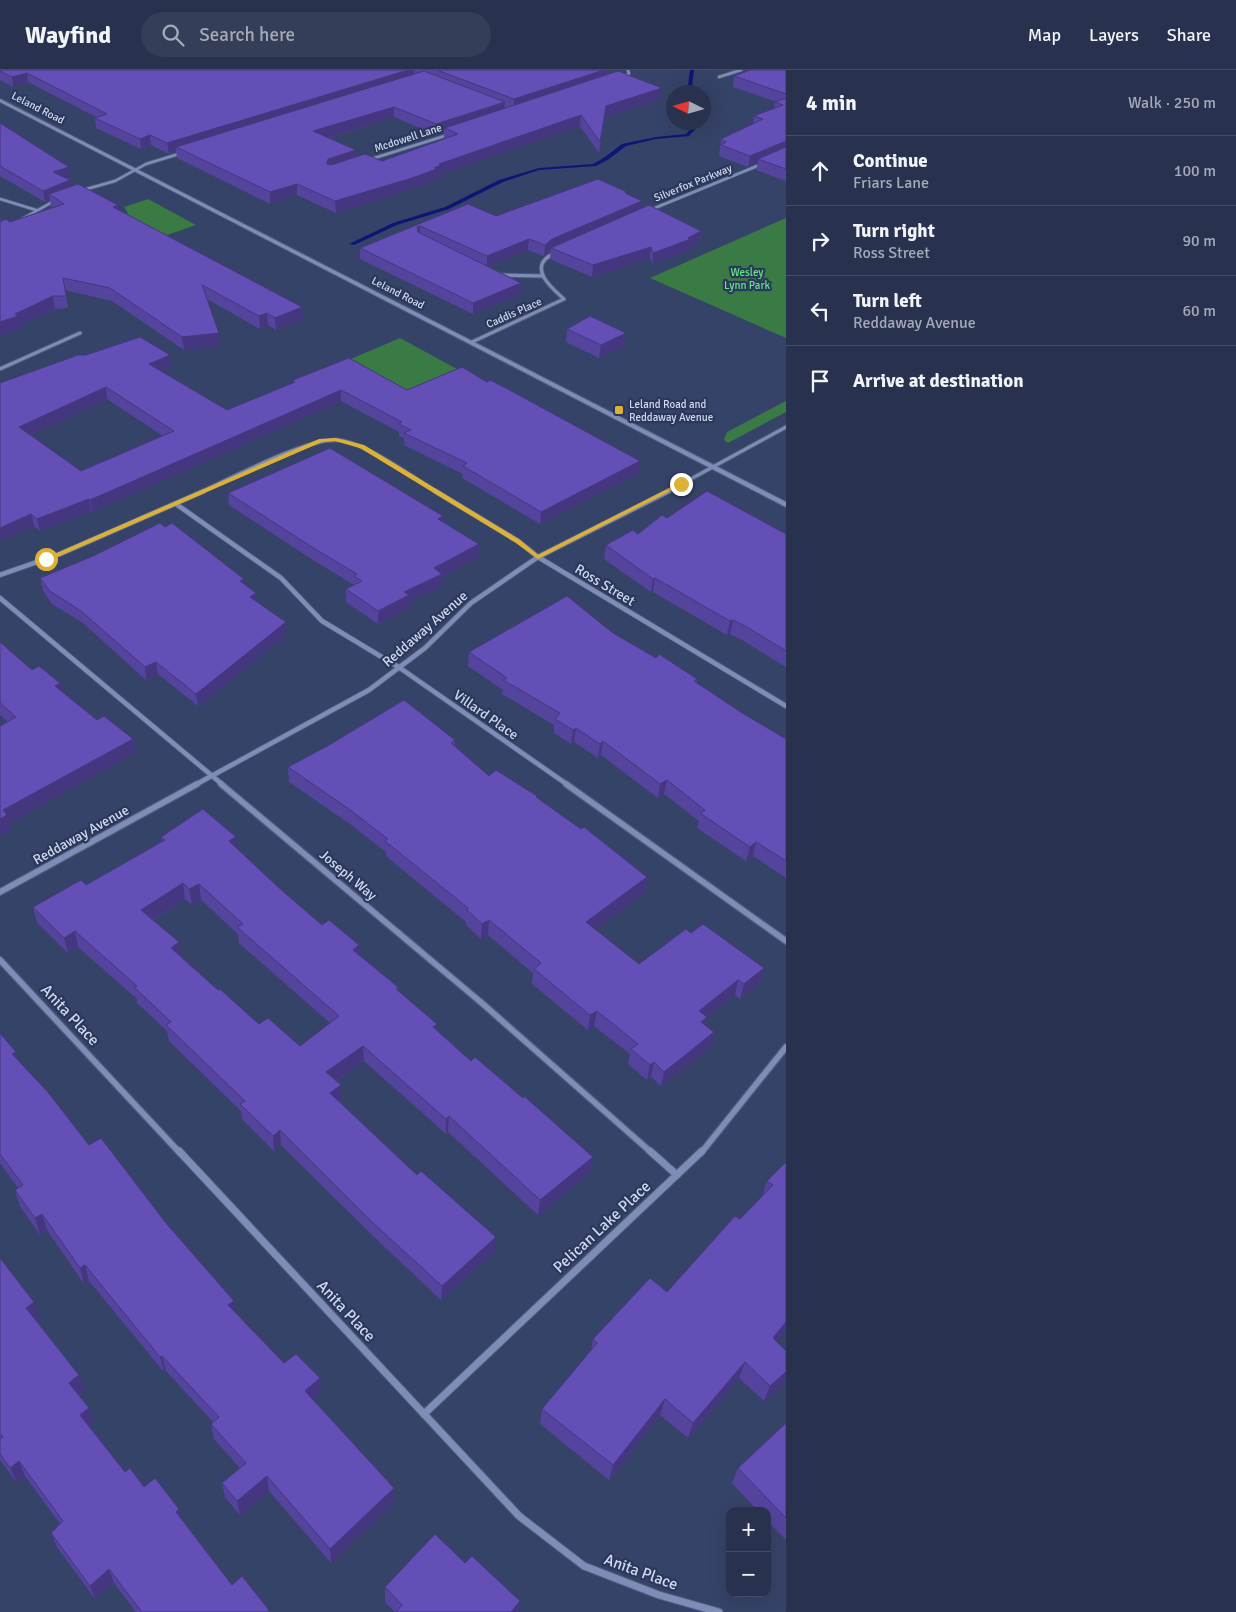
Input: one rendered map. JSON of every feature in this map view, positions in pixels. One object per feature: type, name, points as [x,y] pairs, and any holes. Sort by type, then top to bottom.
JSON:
[{"type":"street","points":[[615,79],[629,74],[628,70]]},
{"type":"street","points":[[719,77],[741,70]]},
{"type":"street","name":"Leland Road","points":[[0,100],[786,505]]},
{"type":"street","name":"Mcdowell Lane","points":[[367,161],[459,131]]},
{"type":"street","points":[[82,191],[114,181],[146,164],[183,152]]},
{"type":"street","name":"Silverfox Parkway","points":[[644,213],[768,162]]},
{"type":"street","points":[[0,199],[36,210]]},
{"type":"street","points":[[17,222],[58,199]]},
{"type":"street","points":[[496,275],[543,276],[541,270],[545,259],[560,249]]},
{"type":"street","name":"Caddis Place","points":[[472,342],[564,299],[545,282],[543,276]]},
{"type":"street","points":[[0,369],[80,333]]},
{"type":"street","name":"Reddaway Avenue","points":[[0,892],[369,690],[400,668],[445,630],[471,603],[538,557],[714,468],[786,427]]},
{"type":"street","name":"Ross Street","points":[[176,504],[310,444],[336,440],[362,447],[518,541],[538,557],[786,706]]},
{"type":"street","points":[[0,575],[60,554],[176,504]]},
{"type":"street","name":"Villard Place","points":[[176,504],[280,578],[322,621],[400,668],[679,863],[786,941]]},
{"type":"street","name":"Joseph Way","points":[[0,598],[483,1004],[677,1175]]},
{"type":"street","name":"Anita Place","points":[[0,960],[519,1516],[584,1566],[659,1595],[719,1612]]},
{"type":"street","name":"Pelican Lake Place","points":[[424,1414],[710,1144],[786,1047]]},
{"type":"green space","points":[[148,199],[196,225],[124,250],[120,220],[128,213],[124,207]]},
{"type":"green space","name":"Wesley Lynn Park","points":[[786,218],[786,338],[650,278]]},
{"type":"green space","points":[[400,338],[466,374],[404,401],[339,364]]},
{"type":"green space","points":[[786,401],[786,412],[728,443],[724,440],[727,432]]},
{"type":"building","points":[[0,70],[408,70],[167,143],[150,135],[140,139],[95,118],[107,114],[27,73],[12,77]]},
{"type":"building","points":[[437,70],[604,70],[514,99]]},
{"type":"building","points":[[750,70],[786,70],[786,94],[734,76]]},
{"type":"building","points":[[424,71],[505,102],[436,124],[394,107],[313,131],[356,150],[328,159],[327,164],[331,165],[365,154],[382,161],[458,134],[445,128],[618,71],[662,88],[606,106],[600,142],[581,115],[439,164],[441,165],[434,168],[437,169],[412,178],[335,201],[297,184],[270,192],[176,147]]},
{"type":"building","points":[[786,98],[786,141],[750,156],[721,145],[726,142],[721,139],[763,119],[754,116],[783,105],[775,102]]},
{"type":"building","points":[[0,123],[69,167],[53,172],[70,180],[43,191],[0,166]]},
{"type":"building","points":[[786,147],[786,169],[758,159]]},
{"type":"building","points":[[598,179],[642,201],[552,239],[545,245],[529,239],[487,256],[420,226],[417,227],[418,232],[521,283],[473,303],[360,248],[468,204],[496,216]]},
{"type":"building","points":[[78,184],[118,205],[113,207],[302,307],[275,318],[267,313],[259,316],[202,285],[219,333],[182,337],[110,288],[63,278],[66,296],[53,296],[15,314],[18,316],[0,322],[0,222],[6,219],[10,222],[64,204],[49,194]]},
{"type":"building","points":[[649,205],[701,231],[688,238],[691,239],[653,253],[651,247],[593,265],[551,248]]},
{"type":"building","points":[[590,316],[626,333],[601,345],[567,329]]},
{"type":"building","points":[[140,337],[170,355],[149,364],[227,410],[295,382],[293,380],[349,358],[407,390],[462,367],[487,382],[490,380],[504,387],[640,461],[541,512],[463,466],[467,463],[404,433],[411,430],[399,424],[402,422],[341,390],[90,500],[37,519],[31,514],[0,528],[0,383],[78,355],[86,355]],"holes":[[[106,387],[174,431],[81,471],[19,427]]]},
{"type":"building","points":[[330,448],[443,516],[438,519],[479,544],[434,568],[442,574],[404,592],[409,595],[378,611],[346,589],[362,581],[354,576],[357,574],[228,493]]},
{"type":"building","points":[[707,491],[786,534],[786,651],[747,627],[733,620],[730,621],[655,578],[653,579],[606,545],[633,530],[638,534],[662,515],[667,518]]},
{"type":"building","points":[[160,523],[165,527],[172,523],[244,579],[240,581],[256,593],[250,597],[286,622],[196,694],[156,662],[145,667],[81,611],[50,591],[40,578],[93,556]]},
{"type":"building","points":[[567,596],[613,633],[656,658],[659,654],[697,679],[694,681],[786,739],[786,861],[756,842],[750,847],[700,813],[705,810],[667,780],[660,784],[603,741],[600,744],[576,728],[573,730],[555,719],[560,713],[503,680],[507,678],[469,652]]},
{"type":"building","points":[[0,642],[32,670],[39,666],[60,683],[55,686],[97,720],[104,716],[133,739],[3,810],[7,815],[0,819],[0,726],[16,717],[0,703]]},
{"type":"building","points":[[404,700],[455,740],[451,743],[489,776],[496,770],[537,796],[581,829],[584,827],[647,877],[586,922],[639,964],[686,929],[691,933],[703,924],[764,968],[744,984],[738,980],[699,1011],[707,1017],[701,1022],[714,1032],[664,1072],[654,1062],[650,1065],[631,1049],[638,1044],[597,1011],[590,1015],[534,969],[541,963],[489,920],[482,924],[467,910],[468,908],[385,841],[388,839],[349,809],[288,767]]},
{"type":"building","points":[[203,809],[236,837],[229,841],[278,887],[322,925],[329,920],[359,945],[353,950],[398,987],[396,989],[437,1024],[433,1027],[471,1061],[475,1057],[523,1098],[524,1096],[593,1157],[540,1200],[449,1116],[446,1119],[363,1046],[326,1072],[341,1085],[330,1093],[417,1175],[421,1171],[496,1237],[442,1286],[372,1222],[280,1130],[273,1136],[240,1104],[245,1101],[166,1025],[171,1022],[134,987],[137,986],[75,931],[64,938],[33,907],[81,880],[86,885],[165,840],[161,837]],"holes":[[[183,883],[189,889],[199,884],[243,924],[237,927],[339,1016],[300,1046],[268,1018],[259,1024],[220,989],[218,990],[171,948],[179,942],[141,910]]]},
{"type":"building","points":[[0,1033],[16,1052],[12,1054],[47,1091],[89,1145],[101,1138],[166,1223],[234,1301],[228,1305],[284,1363],[296,1354],[320,1378],[305,1391],[394,1488],[330,1549],[267,1476],[237,1501],[222,1483],[246,1463],[211,1424],[219,1417],[162,1356],[160,1357],[85,1265],[80,1268],[42,1214],[35,1218],[15,1190],[23,1185],[0,1154]]},
{"type":"building","points":[[786,1162],[786,1322],[773,1338],[786,1351],[786,1372],[770,1386],[745,1362],[693,1423],[665,1399],[613,1465],[542,1409],[597,1343],[593,1339],[650,1278],[667,1292],[735,1216],[740,1219],[773,1185],[767,1181]]},
{"type":"building","points":[[0,1258],[34,1302],[26,1308],[79,1375],[69,1383],[89,1408],[80,1415],[125,1472],[130,1468],[144,1487],[155,1478],[179,1509],[176,1512],[232,1585],[242,1576],[269,1610],[268,1612],[142,1612],[109,1569],[90,1586],[51,1533],[63,1521],[19,1461],[10,1468],[0,1454],[0,1439],[3,1437],[0,1433]]},
{"type":"building","points":[[786,1423],[786,1518],[738,1468]]},
{"type":"building","points":[[435,1534],[465,1563],[472,1556],[520,1601],[511,1612],[396,1612],[402,1605],[385,1587]]},
{"type":"waterway","points":[[690,85],[692,70]]},
{"type":"waterway","points":[[352,244],[395,224],[447,208],[501,181],[539,169],[594,165],[624,145],[656,138],[687,135],[692,130]]},
{"type":"place","name":"Leland Road and Reddaway Avenue","points":[[619,410]]},
{"type":"route","points":[[46,559],[310,444],[321,441],[336,440],[362,447],[518,541],[538,557],[681,484]]}]
